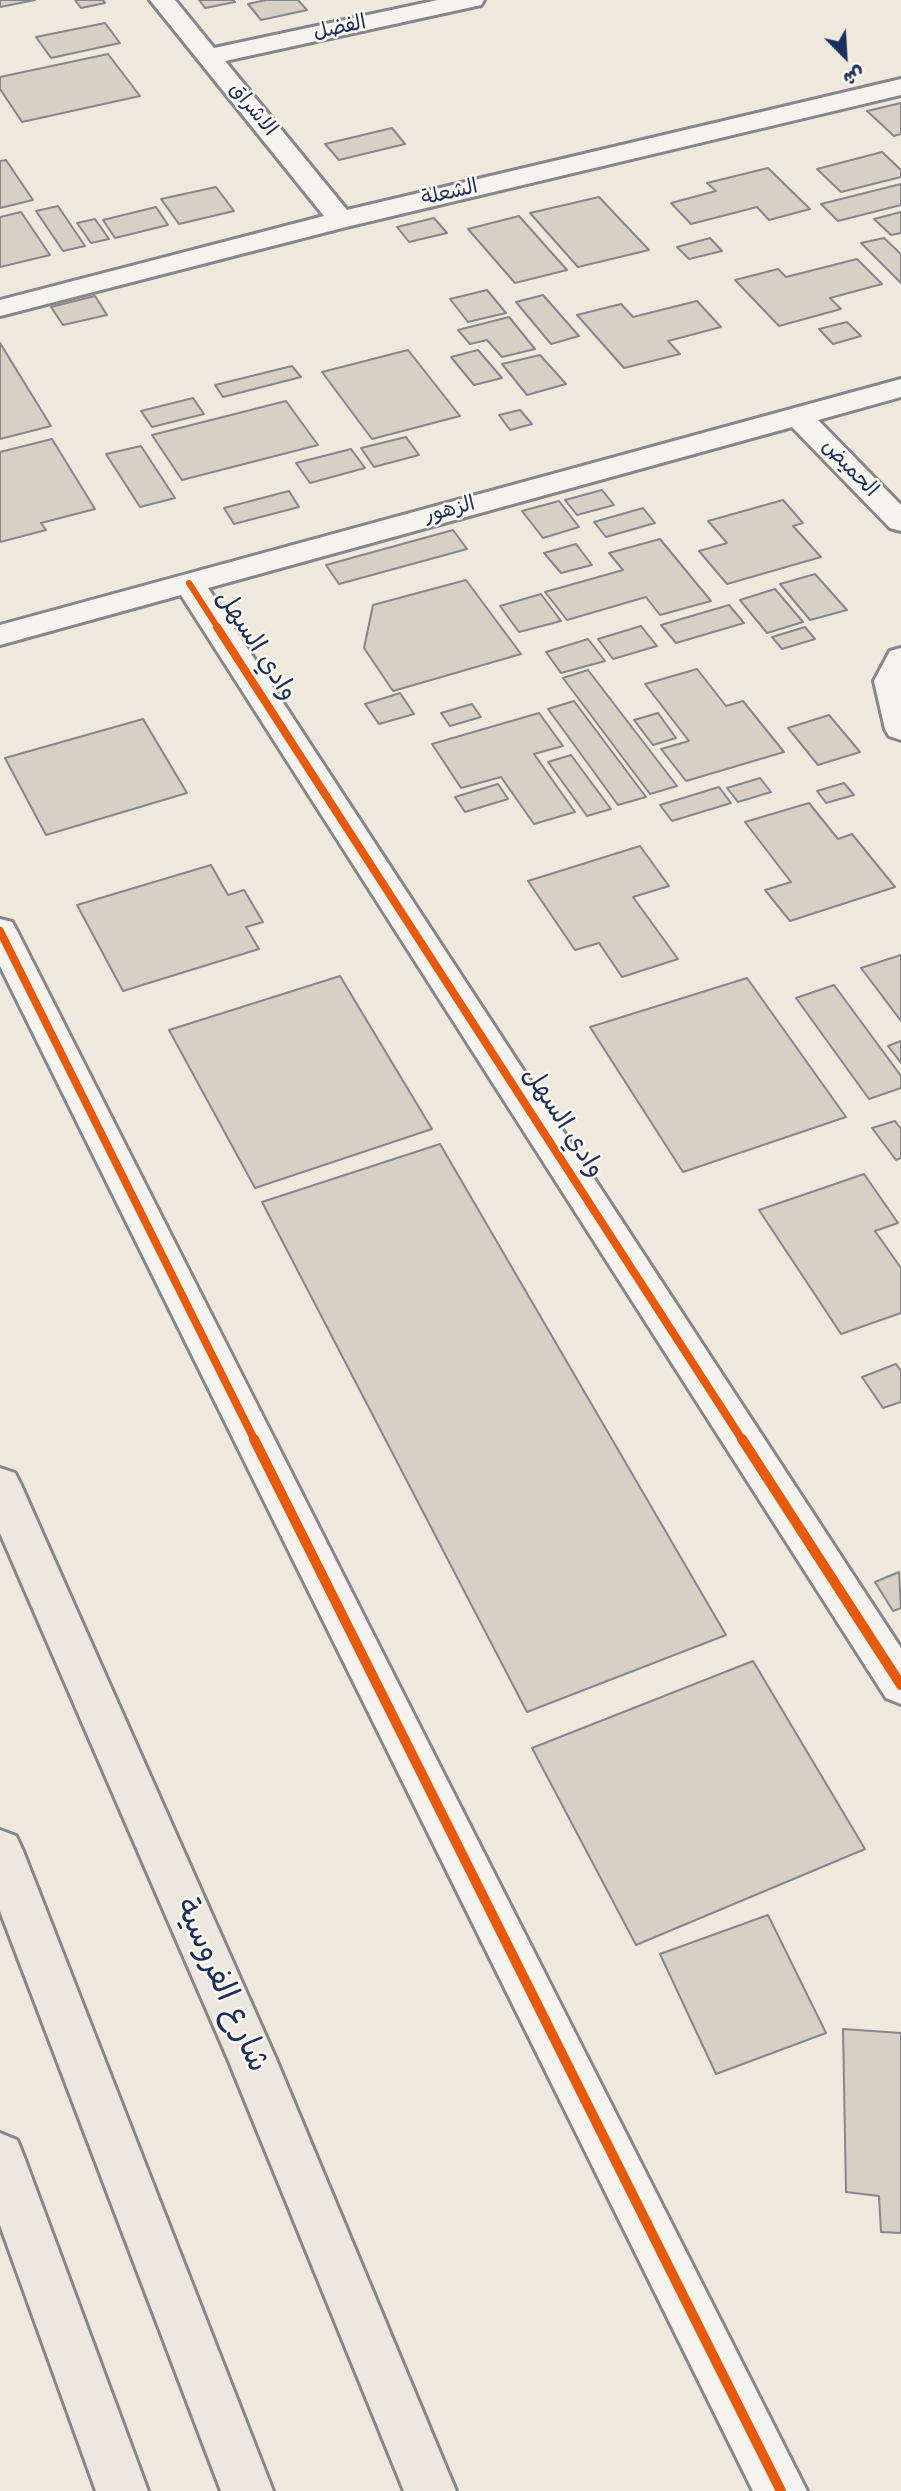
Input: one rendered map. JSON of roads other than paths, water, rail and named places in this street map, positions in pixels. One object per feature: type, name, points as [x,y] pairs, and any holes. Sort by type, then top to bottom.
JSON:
[{"type":"highway","name":"شارع الفروسية","points":[[0,1485],[253,2059],[430,2491]]},
{"type":"highway","points":[[0,1851],[247,2491]]},
{"type":"highway","points":[[0,2157],[122,2491]]},
{"type":"street","name":"الاشراق","points":[[162,0],[341,220]]},
{"type":"street","name":"الفضل","points":[[209,57],[472,0]]},
{"type":"street","name":"الشعلة","points":[[0,308],[341,220],[901,87]]},
{"type":"street","name":"الزهور","points":[[0,635],[901,388]]},
{"type":"street","name":"الحميض","points":[[798,416],[901,522]]},
{"type":"street","name":"وادي السهل","points":[[189,583],[901,1685]]},
{"type":"street","points":[[901,658],[890,681],[901,729]]},
{"type":"street","points":[[0,931],[781,2491]]}]
